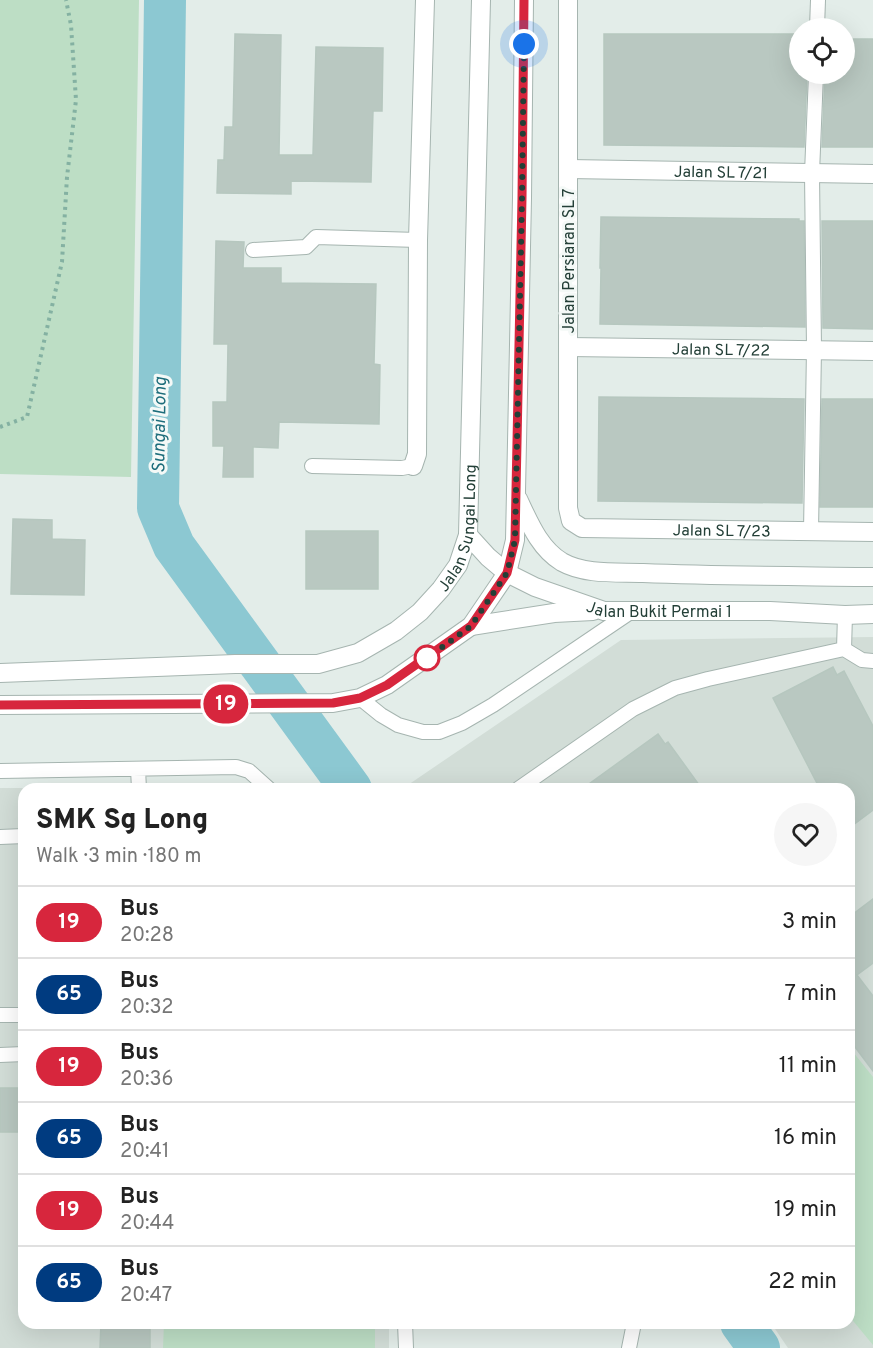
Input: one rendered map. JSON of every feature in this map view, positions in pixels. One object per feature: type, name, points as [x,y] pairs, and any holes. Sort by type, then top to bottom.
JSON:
[{"type":"street","points":[[413,466],[417,454],[418,240],[425,0]]},
{"type":"street","name":"Jalan Sungai Long","points":[[0,673],[235,664],[318,664],[358,653],[396,631],[420,612],[441,589],[458,565],[468,535],[480,0]]},
{"type":"street","points":[[0,705],[333,703],[360,698],[387,685],[471,626],[507,573],[515,540],[524,0]]},
{"type":"street","name":"Jalan Persiaran SL 7","points":[[568,0],[568,508],[571,521]]},
{"type":"street","name":"Jalan SL 7/21","points":[[569,169],[873,174]]},
{"type":"street","name":"Jalan SL 7/22","points":[[568,347],[873,351]]},
{"type":"street","name":"Jalan Bukit Permai 1","points":[[517,498],[538,540],[549,552],[562,562],[586,570],[704,575],[873,577]]},
{"type":"street","name":"Jalan SL 7/23","points":[[571,521],[582,528],[873,532]]},
{"type":"street","name":"Jalan Bukit Permai 1","points":[[468,535],[507,573],[535,586],[604,611],[770,611],[845,615],[873,614]]},
{"type":"street","points":[[471,626],[554,612],[604,611]]},
{"type":"lane","points":[[817,18],[818,0]]},
{"type":"lane","points":[[811,531],[816,84]]},
{"type":"lane","points":[[253,250],[306,247],[316,237],[418,240]]},
{"type":"lane","points":[[312,466],[402,468],[413,466]]},
{"type":"lane","points":[[360,698],[398,725],[423,732],[439,732],[462,723],[493,705],[632,611]]},
{"type":"lane","points":[[844,649],[845,615]]},
{"type":"lane","points":[[527,783],[633,709],[675,688],[844,649],[862,660],[873,661]]},
{"type":"lane","points":[[0,771],[236,767],[249,771],[262,783]]},
{"type":"lane","points":[[138,768],[139,783]]},
{"type":"lane","points":[[0,837],[18,836]]},
{"type":"lane","points":[[0,1015],[18,1015]]},
{"type":"lane","points":[[0,1054],[18,1054]]},
{"type":"lane","points":[[405,1329],[406,1348]]},
{"type":"lane","points":[[629,1348],[633,1329]]},
{"type":"path","points":[[0,427],[27,417],[62,262],[67,177],[76,100],[71,25],[66,0]]},
{"type":"shaded area","points":[[873,637],[873,1348],[788,1348],[775,1329],[855,1329],[855,783],[411,783],[621,640]]},
{"type":"shaded area","points":[[0,788],[18,788],[18,1329],[389,1329],[389,1348],[0,1348]]},
{"type":"green space","points":[[0,0],[139,0],[131,477],[0,474]]},
{"type":"green space","points":[[855,1054],[873,1077],[873,1345],[855,1323]]},
{"type":"green space","points":[[164,1329],[375,1329],[375,1348],[163,1348]]},
{"type":"building","points":[[235,34],[281,35],[279,155],[313,155],[316,47],[383,48],[382,111],[373,111],[371,182],[291,181],[291,194],[217,193],[218,160],[224,160],[225,127],[233,127]]},
{"type":"building","points":[[604,34],[789,34],[789,84],[807,84],[804,147],[604,145]]},
{"type":"building","points":[[855,39],[873,39],[873,147],[822,147],[825,84],[855,84]]},
{"type":"building","points":[[601,217],[799,219],[799,221],[804,221],[805,327],[600,324]]},
{"type":"building","points":[[822,221],[873,221],[873,329],[823,328]]},
{"type":"building","points":[[216,241],[244,242],[243,268],[281,268],[281,283],[376,284],[374,364],[380,365],[379,424],[279,422],[278,448],[253,447],[253,477],[223,477],[224,446],[213,446],[213,402],[227,402],[228,344],[214,344]]},
{"type":"building","points":[[599,397],[804,399],[802,503],[598,501]]},
{"type":"building","points":[[822,399],[873,399],[873,507],[820,507]]},
{"type":"building","points":[[13,519],[52,520],[52,539],[85,540],[84,595],[11,594]]},
{"type":"building","points":[[306,531],[378,531],[378,589],[306,589]]},
{"type":"building","points":[[833,667],[837,675],[844,671],[873,726],[873,810],[855,824],[855,783],[817,783],[773,698]]},
{"type":"building","points":[[658,734],[665,744],[668,742],[698,783],[590,783]]},
{"type":"building","points":[[873,899],[873,963],[857,975],[873,996],[873,1071],[855,1047],[855,912]]},
{"type":"building","points":[[0,1088],[18,1088],[18,1132],[0,1132]]},
{"type":"building","points":[[101,1329],[150,1329],[150,1348],[100,1348]]},
{"type":"waterway","name":"Sungai Long","points":[[165,0],[158,508],[174,546],[347,783]]},
{"type":"waterway","name":"Sungai Long","points":[[745,1329],[759,1348]]},
{"type":"bus line","name":"19","points":[[0,705],[333,703],[360,698],[387,685],[471,626],[507,573],[515,540],[524,0]]},
{"type":"route","points":[[427,658],[471,626],[507,573],[515,540],[524,44]]}]
